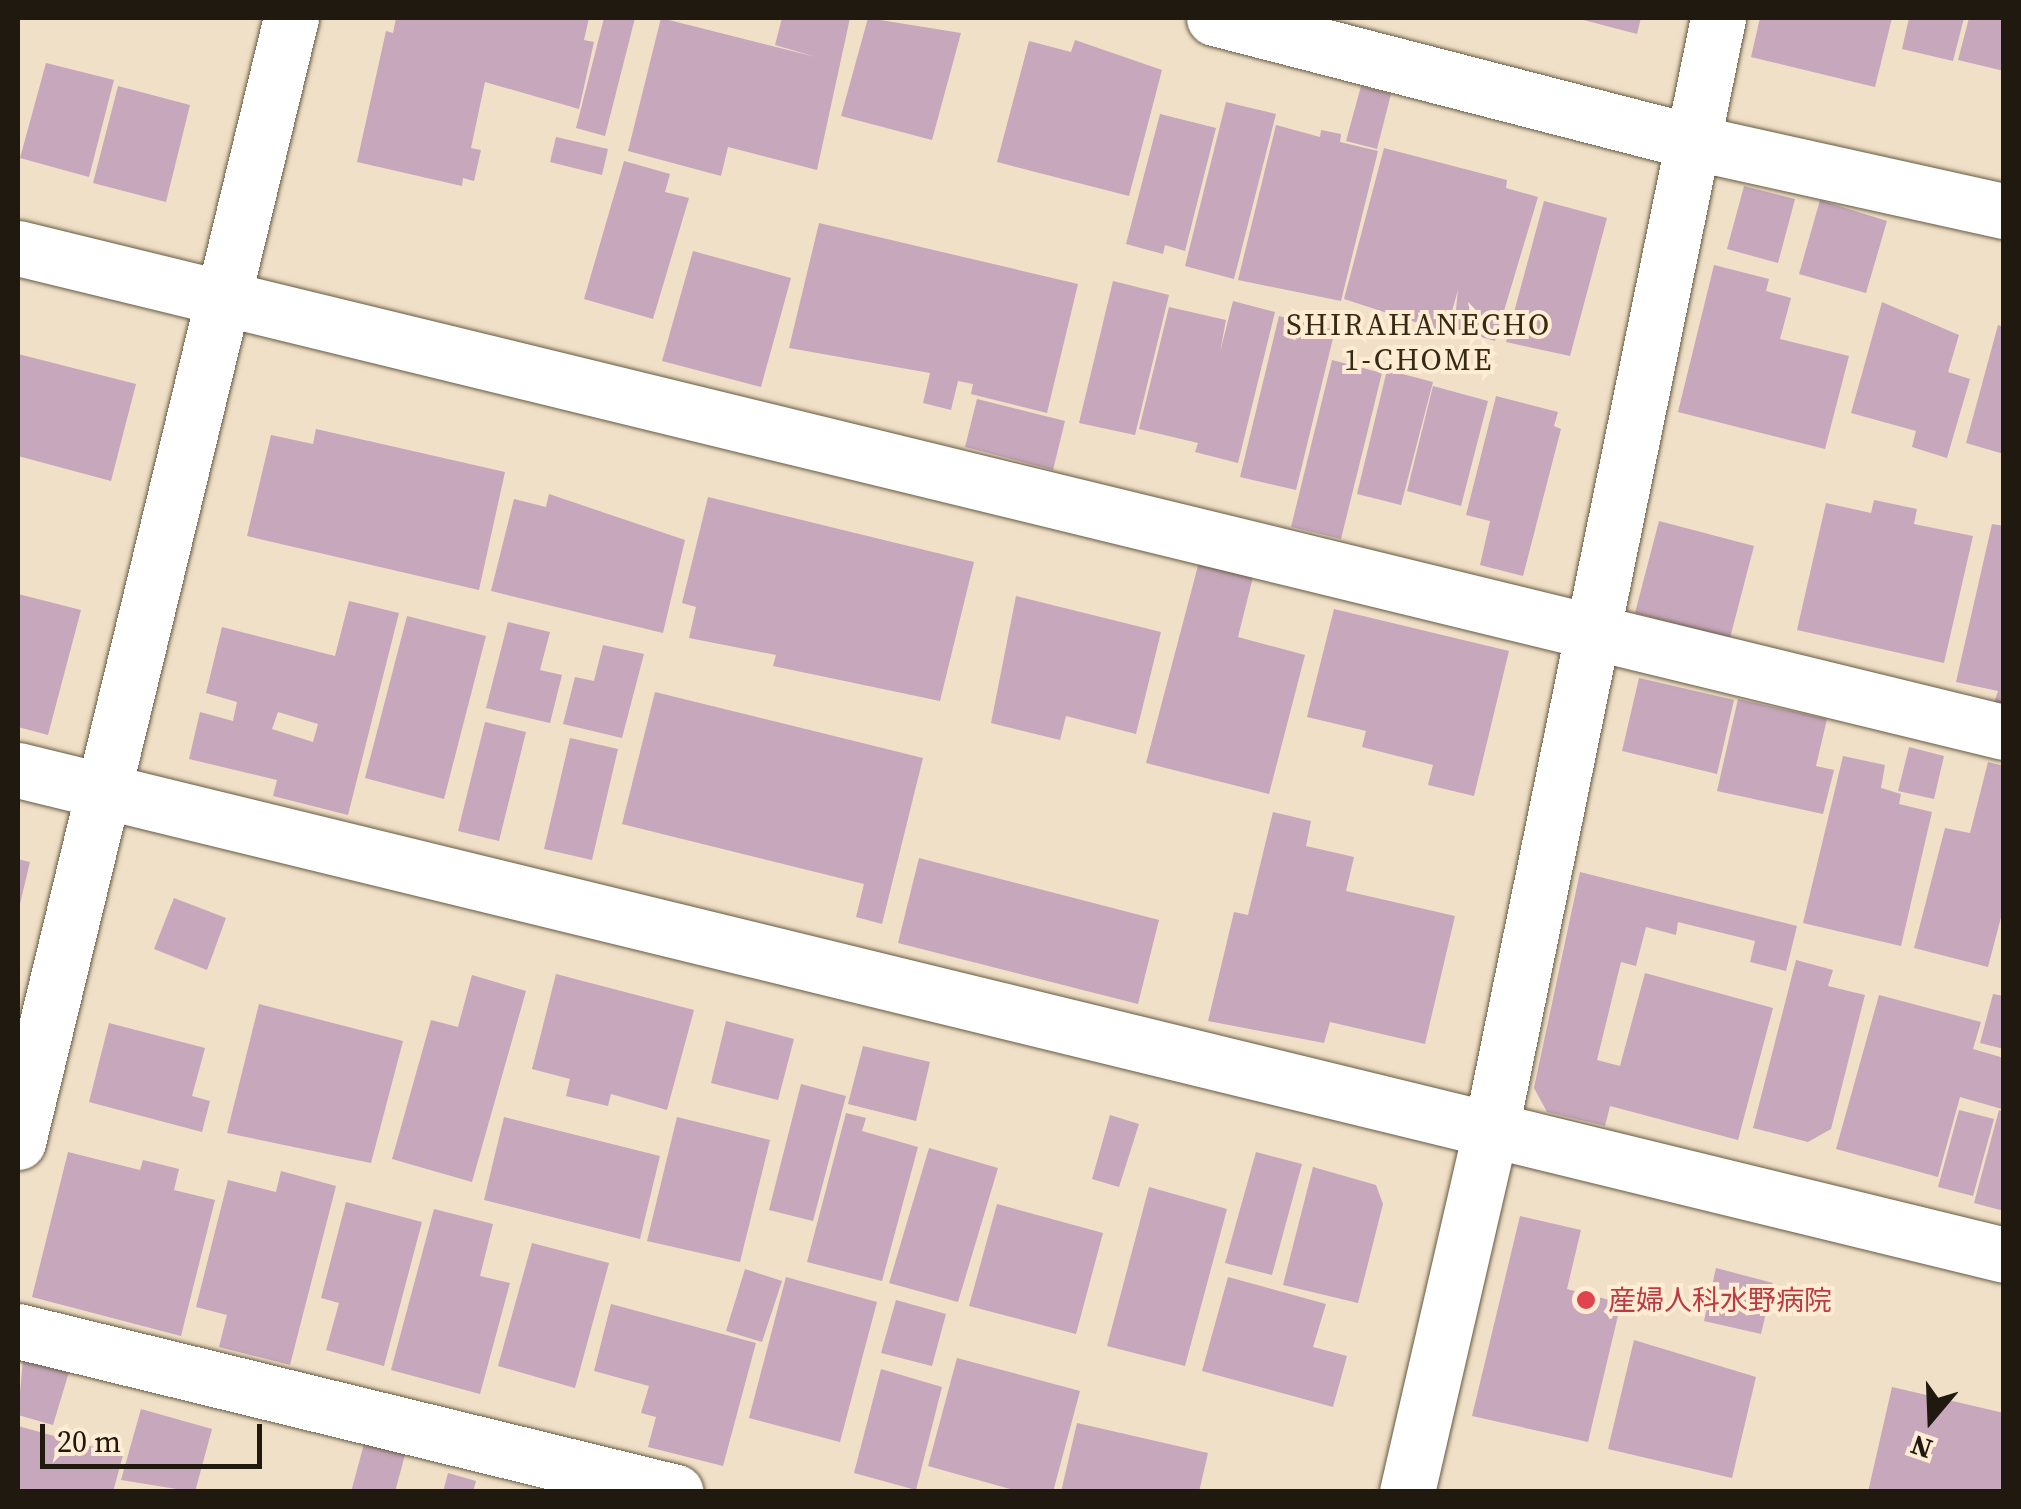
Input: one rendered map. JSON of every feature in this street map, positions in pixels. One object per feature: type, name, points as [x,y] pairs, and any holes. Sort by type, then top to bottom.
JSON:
[{"type":"street","points":[[18,1142],[291,18]]},
{"type":"street","points":[[1214,18],[1692,142],[2004,210]]},
{"type":"street","points":[[1406,1492],[1490,1129],[1718,18]]},
{"type":"street","points":[[18,248],[2004,732]]},
{"type":"street","points":[[18,770],[2004,1255]]},
{"type":"street","points":[[18,1330],[676,1492]]},
{"type":"building","points":[[396,18],[589,18],[584,40],[594,42],[579,109],[485,82],[471,148],[481,150],[474,181],[463,178],[462,186],[357,162],[386,31],[393,33]]},
{"type":"building","points":[[604,18],[635,18],[605,136],[576,128]]},
{"type":"building","points":[[661,18],[816,57],[775,45],[782,18],[850,18],[817,170],[728,147],[721,176],[628,151]]},
{"type":"building","points":[[868,18],[961,33],[932,140],[841,116]]},
{"type":"building","points":[[1576,18],[1641,18],[1637,34]]},
{"type":"building","points":[[1760,18],[1892,18],[1875,87],[1751,57]]},
{"type":"building","points":[[1909,18],[1964,18],[1953,61],[1902,49]]},
{"type":"building","points":[[1969,18],[2004,18],[2004,71],[1958,60]]},
{"type":"building","points":[[1075,40],[1162,70],[1129,196],[997,162],[1029,41],[1071,52]]},
{"type":"building","points":[[46,63],[114,80],[89,177],[20,158]]},
{"type":"building","points":[[118,86],[190,105],[166,202],[93,183]]},
{"type":"building","points":[[1361,86],[1391,94],[1377,149],[1346,141]]},
{"type":"building","points":[[1226,102],[1276,114],[1234,279],[1185,266]]},
{"type":"building","points":[[1160,114],[1216,128],[1185,251],[1165,245],[1163,254],[1126,244]]},
{"type":"building","points":[[1276,125],[1320,137],[1321,130],[1341,134],[1340,142],[1378,151],[1341,301],[1238,280]]},
{"type":"building","points":[[556,137],[608,149],[602,175],[550,162]]},
{"type":"building","points":[[1384,148],[1507,180],[1506,188],[1538,197],[1495,341],[1454,329],[1458,290],[1446,332],[1344,299]]},
{"type":"building","points":[[624,161],[670,174],[665,192],[689,198],[653,319],[584,299]]},
{"type":"building","points":[[1744,186],[1795,199],[1778,263],[1727,249]]},
{"type":"building","points":[[1820,200],[1887,221],[1866,293],[1799,274]]},
{"type":"building","points":[[1544,201],[1607,218],[1570,356],[1506,342]]},
{"type":"building","points":[[819,223],[1078,284],[1047,413],[971,394],[973,384],[958,381],[951,410],[923,403],[930,373],[789,348]]},
{"type":"building","points":[[693,251],[791,278],[761,387],[662,361]]},
{"type":"building","points":[[1714,265],[1769,279],[1766,291],[1791,298],[1780,339],[1849,356],[1825,449],[1678,412]]},
{"type":"building","points":[[1113,281],[1169,295],[1135,435],[1079,423]]},
{"type":"building","points":[[1233,301],[1275,312],[1238,463],[1195,452],[1198,443],[1139,429],[1169,307],[1226,320],[1220,352]]},
{"type":"building","points":[[1882,302],[1959,335],[1948,372],[1970,379],[1947,458],[1912,447],[1916,431],[1851,413]]},
{"type":"building","points":[[1279,316],[1335,330],[1296,490],[1240,477]]},
{"type":"building","points":[[1998,325],[2004,327],[2004,454],[1966,443]]},
{"type":"building","points":[[18,354],[136,384],[111,481],[18,456]]},
{"type":"building","points":[[1332,360],[1382,373],[1341,539],[1291,527]]},
{"type":"building","points":[[1387,370],[1433,382],[1401,505],[1357,494]]},
{"type":"building","points":[[1433,386],[1488,401],[1461,506],[1407,491]]},
{"type":"building","points":[[1496,396],[1558,412],[1554,426],[1561,429],[1523,576],[1480,565],[1490,521],[1466,515]]},
{"type":"building","points":[[977,399],[1065,421],[1053,470],[965,447]]},
{"type":"building","points":[[316,429],[505,472],[479,590],[247,536],[271,435],[313,444]]},
{"type":"building","points":[[549,494],[685,540],[663,633],[491,591],[514,499],[546,507]]},
{"type":"building","points":[[708,497],[974,562],[940,701],[773,666],[776,655],[689,638],[696,607],[682,603]]},
{"type":"building","points":[[1874,500],[1917,509],[1914,524],[1973,536],[1944,663],[1797,630],[1826,503],[1871,513]]},
{"type":"building","points":[[1659,521],[1754,546],[1730,638],[1635,613]]},
{"type":"building","points":[[1992,524],[2004,526],[2004,709],[1993,706],[1998,691],[1956,682]]},
{"type":"building","points":[[1200,558],[1254,573],[1238,637],[1305,655],[1269,794],[1146,763]]},
{"type":"building","points":[[18,594],[81,610],[48,735],[18,727]]},
{"type":"building","points":[[1016,596],[1161,632],[1136,734],[1066,716],[1060,740],[991,723]]},
{"type":"building","points":[[349,601],[399,613],[348,815],[273,796],[277,780],[189,759],[200,712],[233,721],[237,702],[206,693],[222,627],[335,656]],"holes":[[[278,712],[318,724],[313,742],[272,729]]]},
{"type":"building","points":[[1334,609],[1509,651],[1474,796],[1428,785],[1433,765],[1362,747],[1366,731],[1307,717]]},
{"type":"building","points":[[407,616],[486,636],[444,799],[365,778]]},
{"type":"building","points":[[508,622],[550,632],[540,670],[562,675],[550,723],[486,708]]},
{"type":"building","points":[[603,645],[644,654],[622,738],[563,724],[575,677],[594,681]]},
{"type":"building","points":[[1639,678],[1734,700],[1717,774],[1622,751]]},
{"type":"building","points":[[655,692],[923,758],[882,924],[856,917],[864,884],[622,824]]},
{"type":"building","points":[[1738,699],[1827,719],[1816,766],[1834,770],[1823,814],[1717,791]]},
{"type":"building","points":[[485,722],[526,732],[499,841],[458,831]]},
{"type":"building","points":[[570,738],[618,749],[592,860],[544,849]]},
{"type":"building","points":[[1909,747],[1944,756],[1934,799],[1898,791]]},
{"type":"building","points":[[1843,756],[1885,765],[1881,788],[1901,794],[1899,804],[1932,812],[1901,946],[1803,923]]},
{"type":"building","points":[[1988,762],[2004,766],[2004,906],[1988,967],[1914,948],[1945,828],[1970,833]]},
{"type":"building","points":[[1273,812],[1311,821],[1306,846],[1354,857],[1346,891],[1455,916],[1425,1044],[1330,1022],[1324,1043],[1208,1021],[1234,912],[1248,915]]},
{"type":"building","points":[[919,858],[1159,920],[1138,1004],[898,943]]},
{"type":"building","points":[[18,859],[30,862],[19,908],[18,908]]},
{"type":"building","points":[[1580,872],[1797,926],[1786,971],[1750,962],[1755,941],[1678,922],[1676,935],[1646,927],[1636,966],[1621,962],[1597,1060],[1620,1066],[1645,973],[1773,1008],[1738,1140],[1610,1106],[1605,1126],[1547,1112],[1534,1088]]},
{"type":"building","points":[[174,898],[226,918],[207,970],[154,949]]},
{"type":"building","points":[[1796,960],[1833,970],[1828,986],[1865,995],[1831,1129],[1808,1142],[1753,1128]]},
{"type":"building","points":[[556,974],[694,1010],[667,1110],[611,1094],[608,1106],[566,1096],[570,1079],[532,1069]]},
{"type":"building","points":[[472,975],[526,991],[472,1182],[392,1159],[431,1020],[458,1027]]},
{"type":"building","points":[[1993,994],[2004,996],[2004,1049],[1980,1043]]},
{"type":"building","points":[[1879,995],[1981,1022],[1973,1049],[2004,1058],[2002,1109],[1960,1097],[1938,1177],[1836,1149]]},
{"type":"building","points":[[259,1004],[403,1041],[371,1163],[227,1133]]},
{"type":"building","points":[[726,1021],[794,1039],[778,1100],[711,1083]]},
{"type":"building","points":[[109,1023],[205,1048],[192,1096],[210,1101],[202,1132],[89,1102]]},
{"type":"building","points":[[863,1046],[930,1062],[916,1121],[848,1104]]},
{"type":"building","points":[[801,1084],[846,1096],[813,1221],[769,1210]]},
{"type":"building","points":[[1959,1110],[1994,1119],[1973,1196],[1938,1187]]},
{"type":"building","points":[[1999,1110],[2004,1112],[2004,1211],[1974,1203]]},
{"type":"building","points":[[846,1113],[866,1118],[862,1131],[918,1147],[882,1281],[807,1262]]},
{"type":"building","points":[[1110,1115],[1139,1124],[1119,1187],[1092,1179]]},
{"type":"building","points":[[504,1117],[660,1156],[640,1239],[484,1200]]},
{"type":"building","points":[[677,1117],[770,1140],[740,1262],[647,1241]]},
{"type":"building","points":[[929,1148],[998,1168],[958,1302],[889,1283]]},
{"type":"building","points":[[68,1152],[140,1170],[143,1160],[179,1169],[174,1190],[215,1200],[181,1336],[32,1297]]},
{"type":"building","points":[[1256,1152],[1302,1164],[1272,1275],[1225,1263]]},
{"type":"building","points":[[1313,1167],[1376,1185],[1383,1204],[1358,1303],[1283,1285]]},
{"type":"building","points":[[281,1171],[336,1186],[290,1365],[219,1347],[227,1315],[196,1307],[228,1180],[276,1192]]},
{"type":"building","points":[[1149,1187],[1227,1209],[1185,1366],[1107,1346]]},
{"type":"building","points":[[346,1202],[422,1222],[384,1366],[326,1350],[339,1303],[321,1298]]},
{"type":"building","points":[[997,1204],[1103,1233],[1076,1334],[969,1306]]},
{"type":"building","points":[[434,1209],[493,1224],[480,1276],[510,1283],[480,1394],[391,1370]]},
{"type":"building","points":[[1520,1216],[1581,1230],[1567,1289],[1621,1303],[1588,1442],[1472,1416]]},
{"type":"building","points":[[532,1243],[609,1263],[575,1388],[498,1366]]},
{"type":"building","points":[[1716,1268],[1773,1283],[1761,1334],[1704,1321]]},
{"type":"building","points":[[745,1269],[782,1281],[762,1342],[726,1331]]},
{"type":"building","points":[[786,1277],[877,1302],[840,1442],[749,1418]]},
{"type":"building","points":[[1228,1277],[1326,1304],[1313,1347],[1347,1356],[1333,1407],[1202,1371]]},
{"type":"building","points":[[896,1300],[946,1314],[932,1366],[881,1353]]},
{"type":"building","points":[[611,1304],[756,1343],[723,1466],[648,1447],[656,1417],[641,1413],[649,1386],[594,1371]]},
{"type":"building","points":[[1634,1340],[1756,1377],[1732,1478],[1608,1449]]},
{"type":"building","points":[[957,1358],[1080,1391],[1053,1492],[1021,1492],[928,1466]]},
{"type":"building","points":[[23,1359],[69,1372],[53,1425],[18,1415]]},
{"type":"building","points":[[881,1369],[942,1387],[916,1490],[854,1473]]},
{"type":"building","points":[[1892,1387],[2004,1413],[2004,1492],[1868,1492]]},
{"type":"building","points":[[141,1409],[212,1429],[195,1492],[121,1480]]},
{"type":"building","points":[[1077,1423],[1208,1453],[1199,1492],[1061,1492]]},
{"type":"building","points":[[18,1426],[123,1455],[113,1492],[18,1492]]},
{"type":"building","points":[[365,1440],[406,1451],[395,1492],[351,1492]]},
{"type":"building","points":[[448,1473],[476,1481],[473,1492],[443,1492]]},
{"type":"place","name":"産婦人科水野病院","points":[[1586,1300]]},
{"type":"district","name":"SHIRAHANECHO 1-CHOME","points":[[1419,342]]}]
